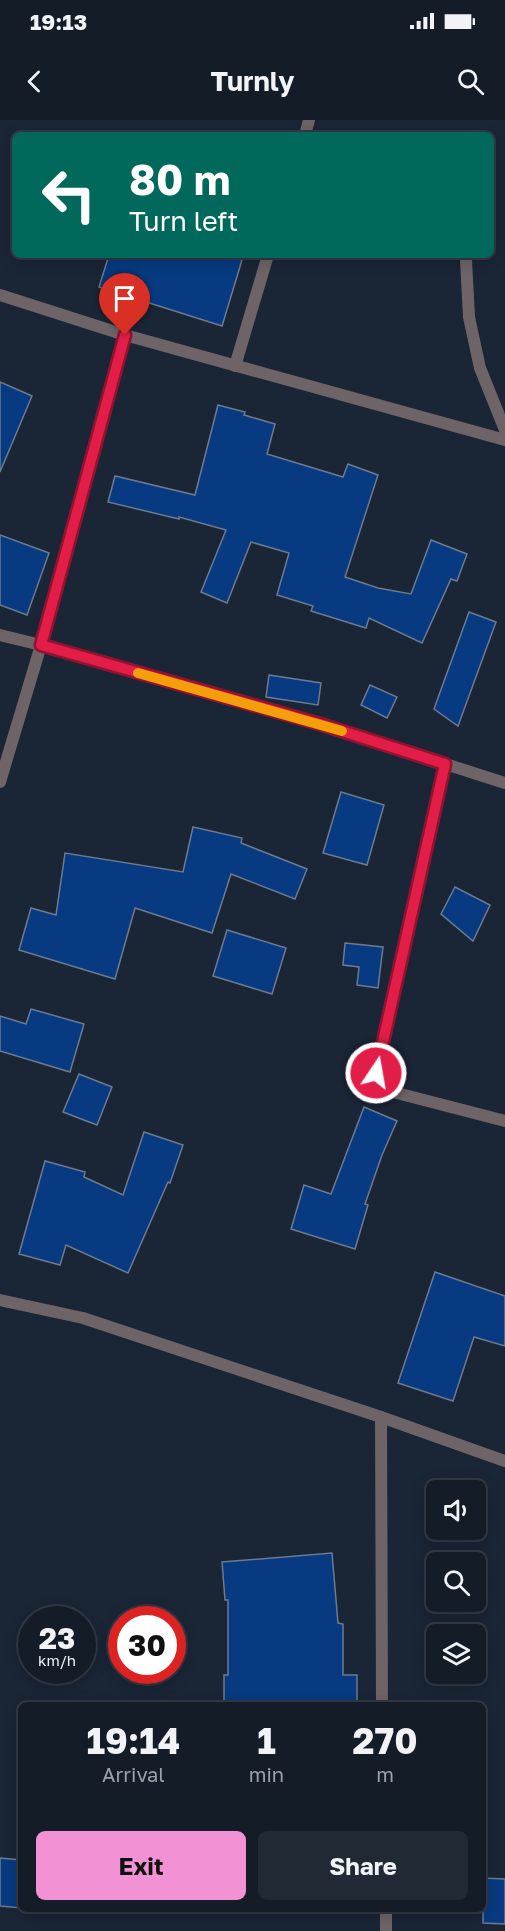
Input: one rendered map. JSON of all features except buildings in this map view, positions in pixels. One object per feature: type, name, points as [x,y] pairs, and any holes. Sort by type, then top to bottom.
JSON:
[{"type":"street","points":[[235,366],[267,258]]},
{"type":"street","points":[[466,260],[469,317],[480,368],[505,430]]},
{"type":"street","points":[[0,295],[125,335],[505,440]]},
{"type":"street","points":[[0,782],[41,645],[125,335]]},
{"type":"street","points":[[0,635],[320,724],[505,783]]},
{"type":"street","points":[[445,764],[376,1073],[383,1086],[389,1091],[505,1121]]},
{"type":"street","points":[[0,1300],[83,1318],[381,1417],[505,1461]]},
{"type":"street","points":[[381,1417],[382,1702]]},
{"type":"street","points":[[386,1912],[386,1931]]},
{"type":"slow traffic","points":[[138,673],[342,731]]},
{"type":"route","points":[[125,335],[41,645],[320,724],[445,764],[376,1073]]}]
